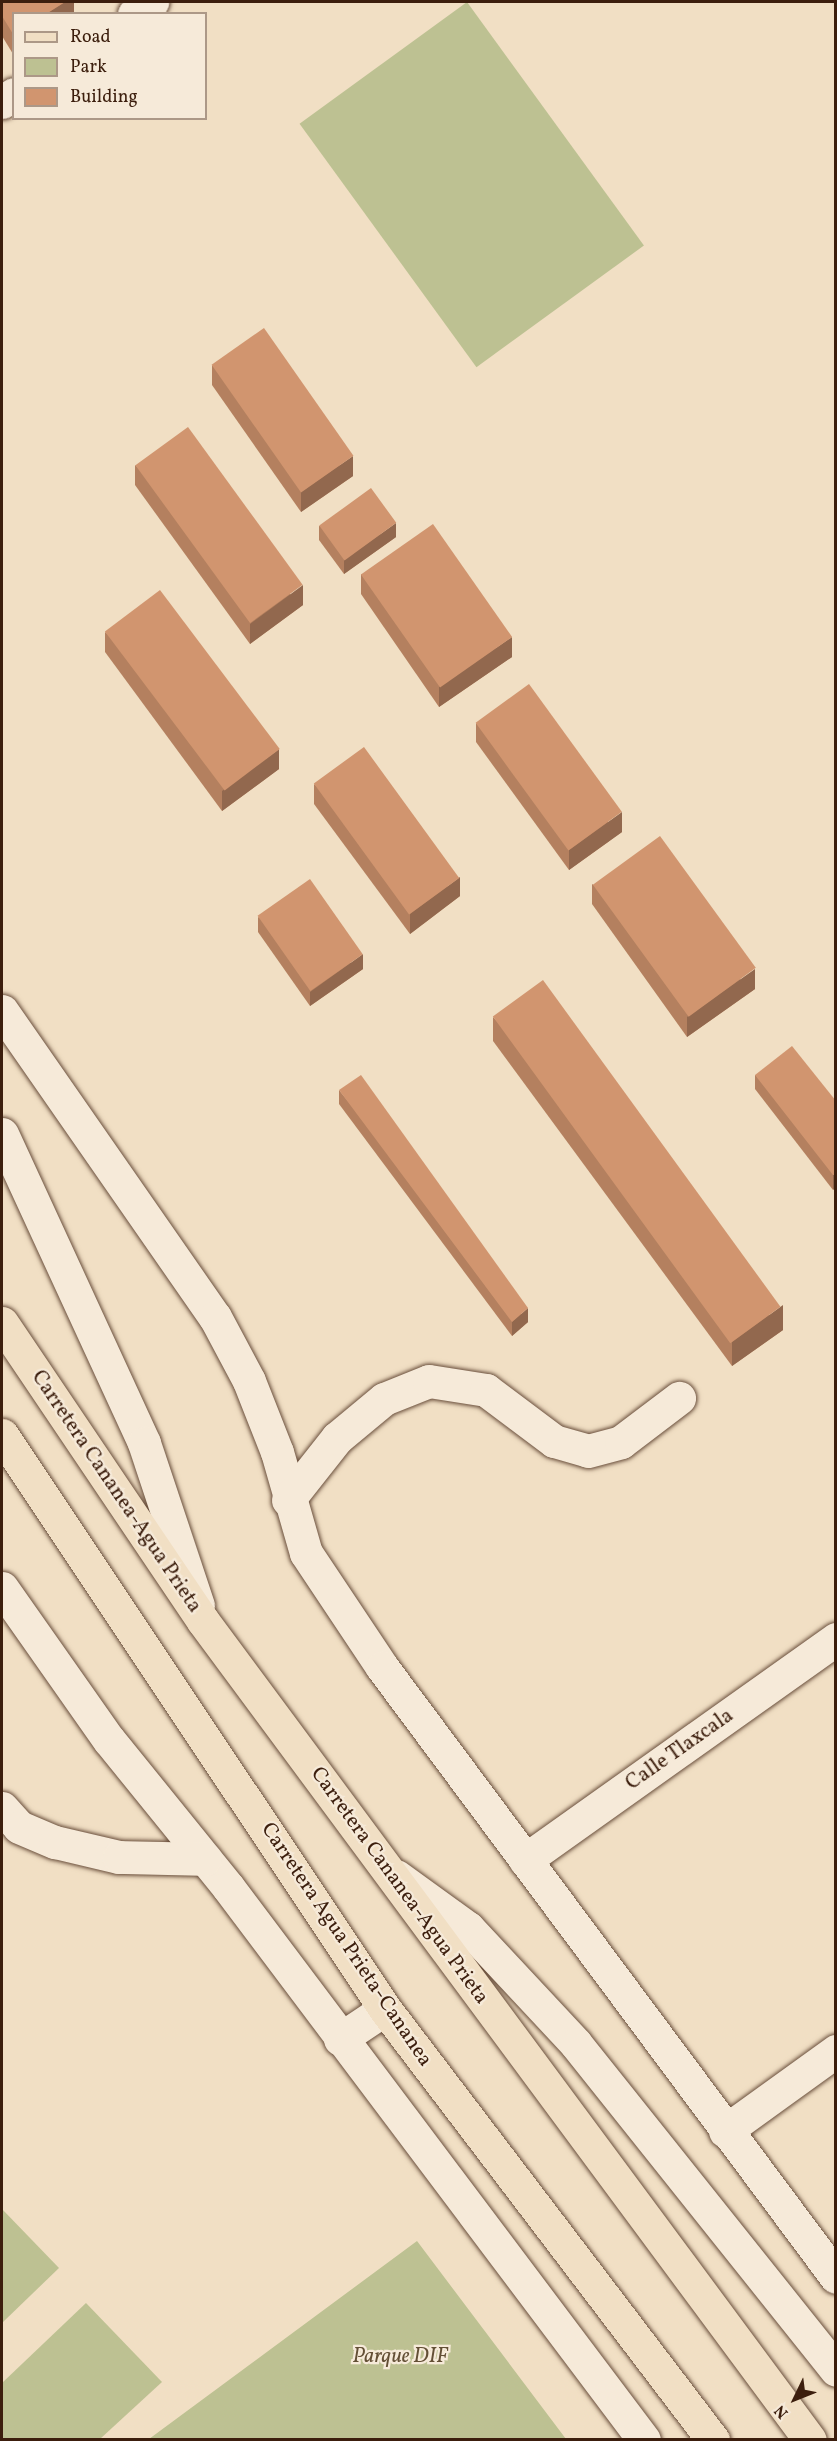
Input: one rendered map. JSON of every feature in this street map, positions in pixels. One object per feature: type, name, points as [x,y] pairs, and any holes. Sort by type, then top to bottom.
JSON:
[{"type":"main road","name":"Carretera Cananea-Agua Prieta","points":[[2,1323],[203,1621],[810,2439]]},
{"type":"main road","name":"Carretera Agua Prieta-Cananea","points":[[2,1435],[385,2009],[713,2439]]},
{"type":"street","points":[[137,12],[152,2]]},
{"type":"street","points":[[2,1011],[215,1317],[249,1381],[277,1452],[288,1500],[312,1562],[525,1860],[724,2132],[836,2277]]},
{"type":"street","points":[[2,1134],[144,1443],[203,1621]]},
{"type":"street","points":[[288,1500],[337,1438],[384,1399],[429,1381],[486,1390],[554,1441],[588,1451],[621,1442],[679,1398]]},
{"type":"street","points":[[2,1588],[109,1740],[205,1859],[644,2439]]},
{"type":"street","name":"Calle Tlaxcala","points":[[525,1860],[836,1639]]},
{"type":"street","points":[[2,1808],[20,1827],[55,1842],[119,1857],[205,1859]]},
{"type":"street","points":[[388,1870],[468,1928],[576,2044],[836,2370]]},
{"type":"street","points":[[340,2039],[385,2009]]},
{"type":"street","points":[[724,2132],[836,2051]]},
{"type":"green space","points":[[467,2],[644,246],[476,367],[300,124]]},
{"type":"green space","points":[[2,2209],[59,2268],[2,2323]]},
{"type":"green space","name":"Parque DIF","points":[[417,2241],[566,2439],[149,2439],[325,2309]]},
{"type":"green space","points":[[86,2303],[162,2382],[100,2439],[2,2439],[2,2383]]},
{"type":"building","points":[[2,2],[65,2],[49,12],[12,12],[12,32],[2,16]]},
{"type":"building","points":[[264,328],[353,456],[301,492],[212,365]]},
{"type":"building","points":[[188,427],[303,585],[250,623],[135,465]]},
{"type":"building","points":[[371,488],[396,523],[344,560],[319,526]]},
{"type":"building","points":[[433,524],[512,637],[440,688],[361,574]]},
{"type":"building","points":[[160,590],[280,749],[225,790],[105,632]]},
{"type":"building","points":[[529,684],[622,812],[568,851],[476,723]]},
{"type":"building","points":[[364,747],[459,878],[409,915],[314,783]]},
{"type":"building","points":[[660,836],[756,968],[689,1017],[593,885]]},
{"type":"building","points":[[310,879],[363,954],[310,991],[258,916]]},
{"type":"building","points":[[543,980],[780,1307],[730,1343],[493,1016]]},
{"type":"building","points":[[792,1046],[836,1101],[836,1173],[833,1175],[755,1075]]},
{"type":"building","points":[[361,1075],[528,1308],[512,1322],[339,1090]]}]
